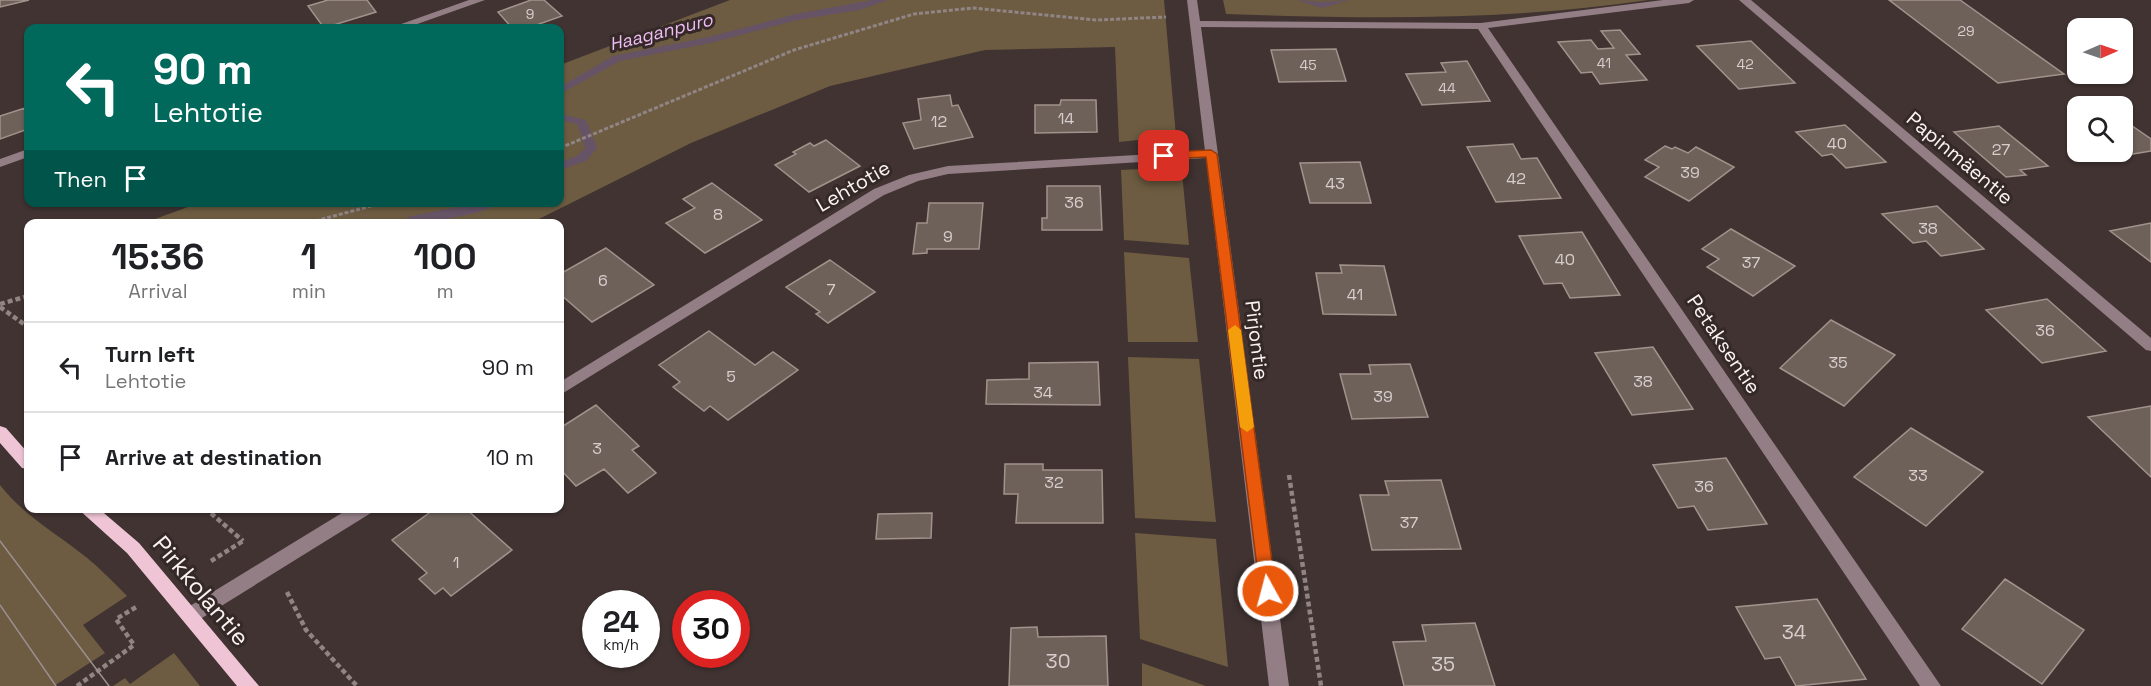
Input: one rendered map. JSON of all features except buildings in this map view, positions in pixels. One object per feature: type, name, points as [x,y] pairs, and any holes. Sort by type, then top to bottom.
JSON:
[{"type":"main road","points":[[0,432],[24,459]]},
{"type":"main road","name":"Pirkkolantie","points":[[91,513],[134,548],[249,686]]},
{"type":"street","points":[[408,24],[480,0]]},
{"type":"street","points":[[1193,11],[1481,26],[1689,0]]},
{"type":"street","name":"Papinmäentie","points":[[1744,0],[2151,346]]},
{"type":"street","name":"Pirjontie","points":[[1193,11],[1279,686]]},
{"type":"street","name":"Petaksentie","points":[[1481,26],[1931,686]]},
{"type":"street","points":[[0,163],[24,154]]},
{"type":"street","name":"Lehtotie","points":[[564,387],[879,192],[914,178],[948,170],[1211,154]]},
{"type":"street","points":[[191,615],[357,513]]},
{"type":"path","points":[[564,146],[794,50],[914,14],[973,8],[1096,20],[1193,11]]},
{"type":"path","points":[[323,219],[367,207]]},
{"type":"path","points":[[0,306],[24,297]]},
{"type":"path","points":[[0,306],[24,324]]},
{"type":"shaded area","points":[[730,0],[1164,0],[1176,136],[1119,142],[1115,47],[985,50],[830,86],[691,143],[564,206],[564,63]]},
{"type":"shaded area","points":[[1223,0],[1648,0],[1543,12],[1490,15],[1332,17],[1226,14]]},
{"type":"shaded area","points":[[1178,167],[1182,173],[1189,245],[1124,240],[1121,170]]},
{"type":"shaded area","points":[[188,207],[563,207],[539,219],[155,219]]},
{"type":"shaded area","points":[[1124,252],[1189,258],[1198,342],[1128,342]]},
{"type":"shaded area","points":[[1128,357],[1199,359],[1216,522],[1135,518]]},
{"type":"shaded area","points":[[0,485],[24,510],[24,513],[28,513],[75,548],[127,596],[83,625],[105,653],[54,686],[0,686]]},
{"type":"shaded area","points":[[1135,533],[1216,539],[1228,667],[1140,639]]},
{"type":"shaded area","points":[[174,653],[200,686],[113,686],[125,678],[130,684]]},
{"type":"shaded area","points":[[1142,663],[1206,686],[1142,686]]},
{"type":"waterway","name":"Haaganpuro","points":[[564,89],[617,58],[710,40],[796,17],[859,7],[883,0]]},
{"type":"waterway","name":"Haaganpuro","points":[[1302,0],[1322,5],[1344,0]]},
{"type":"waterway","name":"Haaganpuro","points":[[564,118],[582,122],[591,148],[582,159],[564,165]]},
{"type":"waterway","name":"Haaganpuro","points":[[416,219],[480,207]]},
{"type":"tram line","points":[[0,541],[109,686]]},
{"type":"tram line","points":[[0,605],[56,686]]},
{"type":"slow traffic","points":[[1235,330],[1247,427]]},
{"type":"route","points":[[1164,156],[1211,154],[1268,591]]}]
